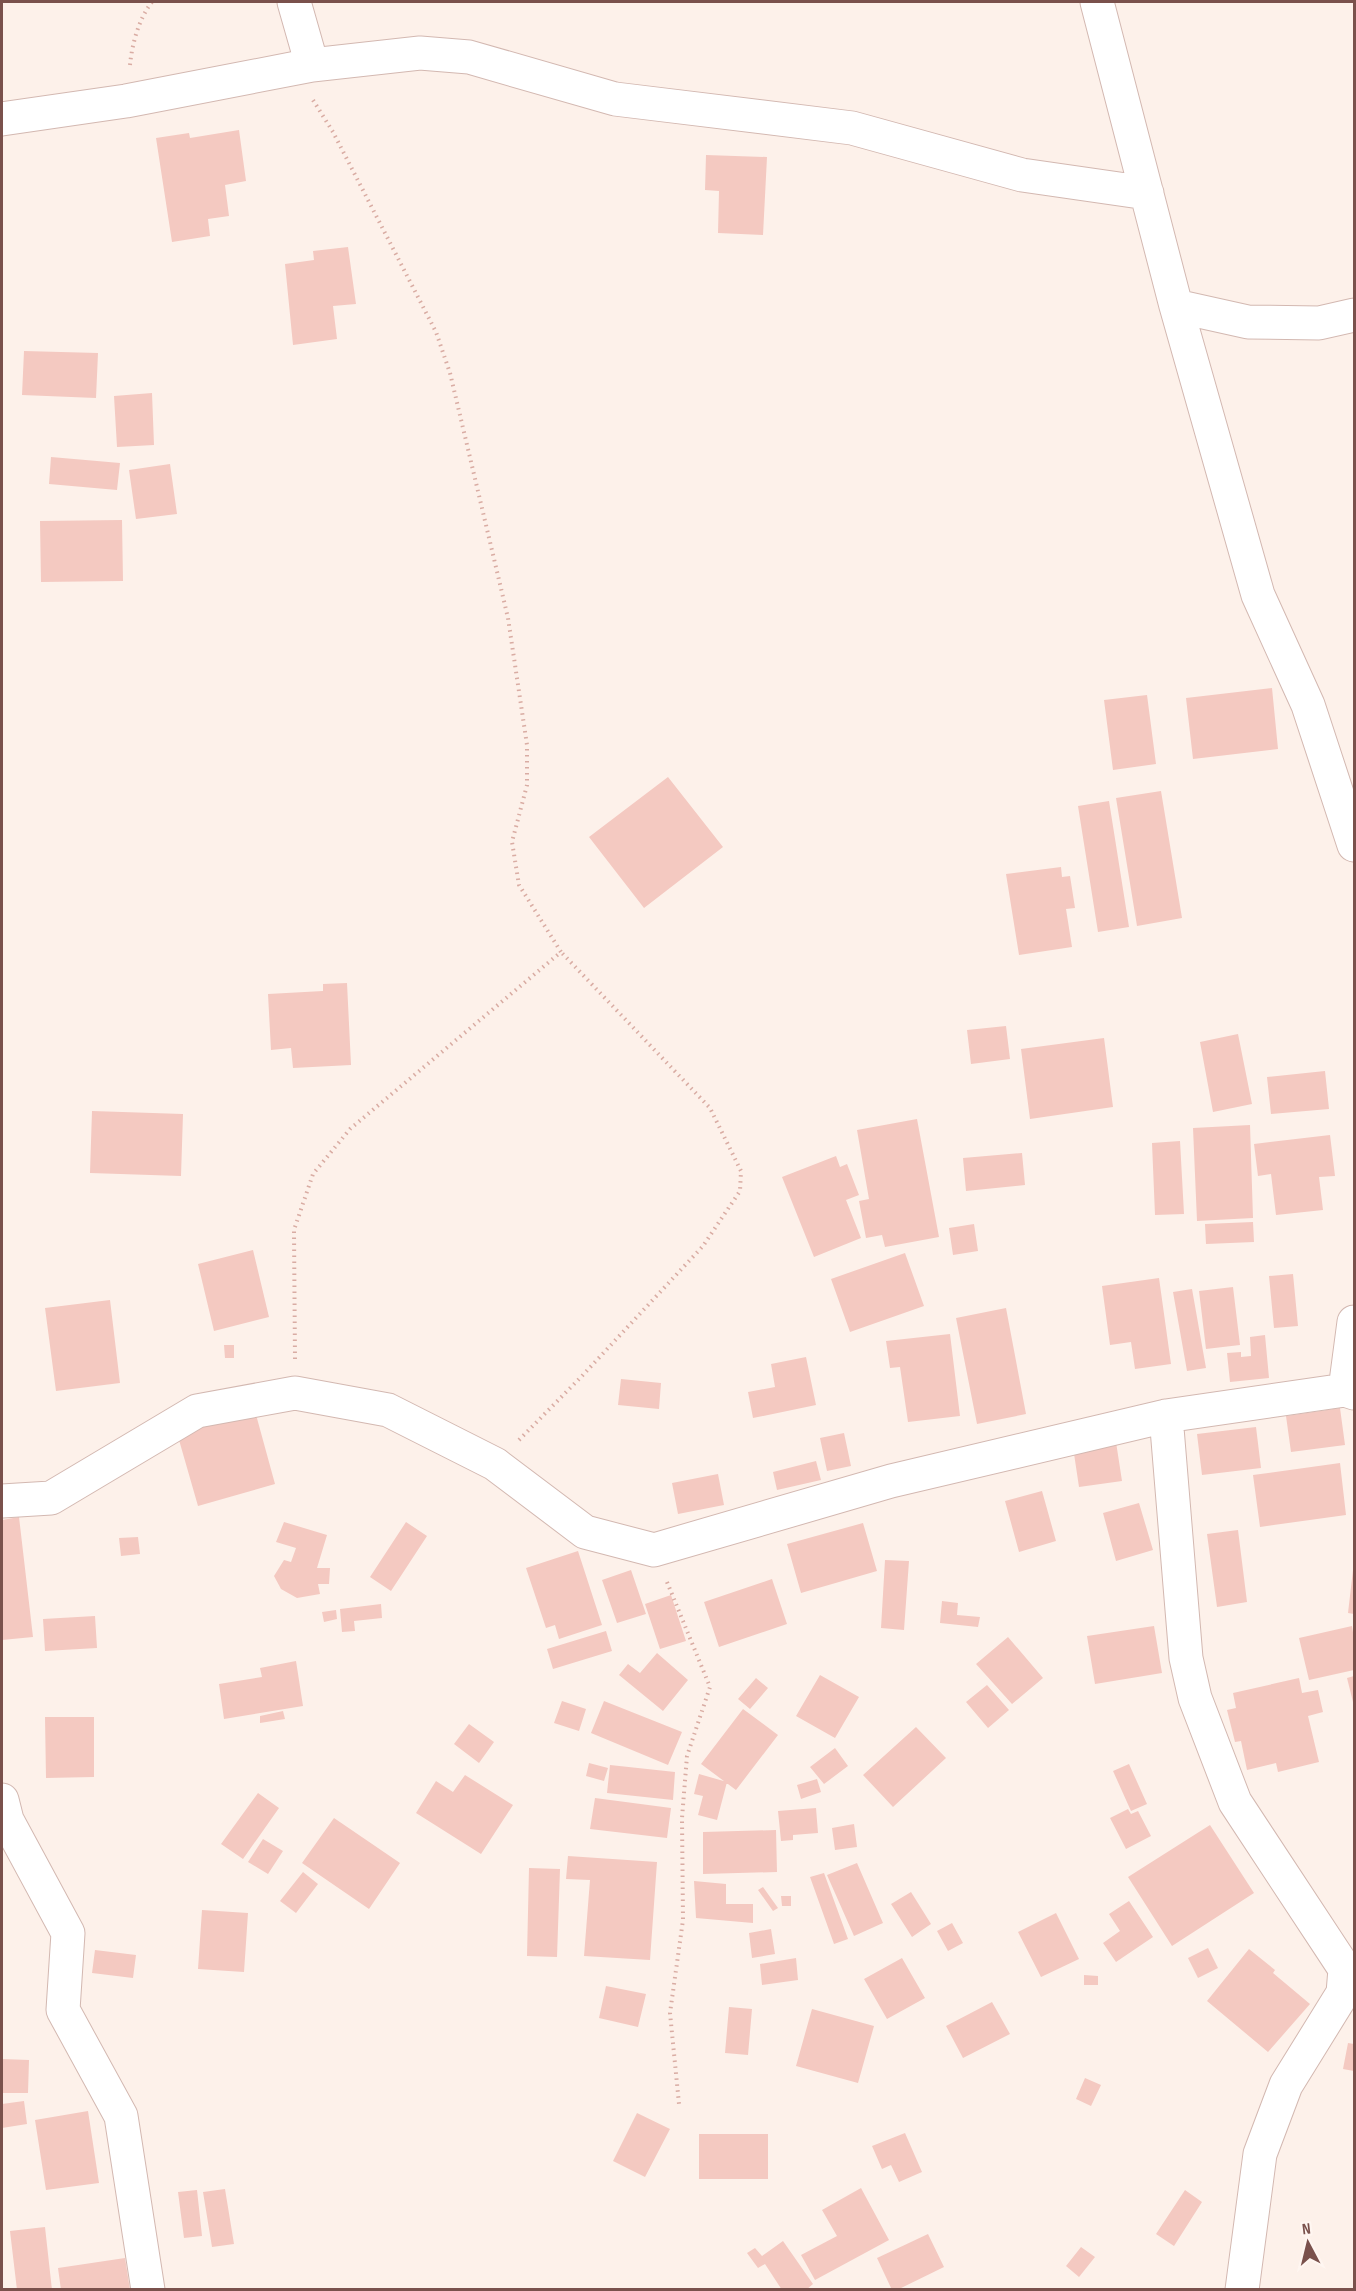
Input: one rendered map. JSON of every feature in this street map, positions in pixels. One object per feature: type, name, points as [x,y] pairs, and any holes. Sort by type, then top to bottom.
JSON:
[{"type":"street","points":[[294,2],[303,67]]},
{"type":"street","points":[[1097,2],[1176,306],[1258,595],[1308,705],[1354,845]]},
{"type":"street","points":[[2,119],[126,101],[303,67],[420,53],[469,57],[615,99],[852,128],[1022,175],[1147,193]]},
{"type":"street","points":[[1176,306],[1248,322],[1319,323],[1354,315]]},
{"type":"street","points":[[2,1502],[51,1498],[197,1411],[295,1393],[388,1410],[495,1464],[585,1532],[654,1550],[891,1481],[1166,1416],[1350,1391],[1354,1322]]},
{"type":"street","points":[[1166,1416],[1186,1658],[1195,1698],[1235,1802],[1350,1964],[1343,1993],[1286,2085],[1260,2154],[1242,2289]]},
{"type":"street","points":[[2,1800],[7,1820],[68,1933],[63,2010],[121,2116],[148,2289]]},
{"type":"path","points":[[126,101],[132,48],[146,8],[152,2]]},
{"type":"path","points":[[303,67],[333,132],[436,332],[450,373],[508,618],[527,745],[527,785],[512,843],[519,885],[561,952],[710,1108],[741,1171],[740,1191],[703,1246],[582,1376],[495,1464]]},
{"type":"path","points":[[295,1393],[294,1230],[313,1174],[350,1129],[561,952]]},
{"type":"path","points":[[654,1550],[710,1687],[687,1756],[682,1818],[683,1920],[670,2013],[679,2104]]},
{"type":"building","points":[[239,130],[246,181],[225,185],[229,216],[208,219],[210,236],[172,242],[156,138],[189,133],[190,138]]},
{"type":"building","points":[[706,155],[767,157],[763,235],[718,233],[719,191],[705,190]]},
{"type":"building","points":[[348,247],[356,304],[333,306],[337,339],[293,345],[285,264],[314,260],[313,251]]},
{"type":"building","points":[[24,351],[98,353],[96,398],[22,395]]},
{"type":"building","points":[[152,393],[154,445],[117,447],[114,396]]},
{"type":"building","points":[[51,457],[120,463],[117,490],[49,484]]},
{"type":"building","points":[[170,464],[177,514],[136,519],[129,470]]},
{"type":"building","points":[[122,520],[123,581],[41,582],[40,521]]},
{"type":"building","points":[[1272,688],[1278,749],[1193,759],[1186,698]]},
{"type":"building","points":[[1147,695],[1156,764],[1113,770],[1104,700]]},
{"type":"building","points":[[668,777],[723,847],[644,908],[589,837]]},
{"type":"building","points":[[1161,791],[1182,918],[1137,926],[1116,798]]},
{"type":"building","points":[[1109,801],[1129,927],[1098,932],[1078,806]]},
{"type":"building","points":[[1061,867],[1062,877],[1070,876],[1075,908],[1066,909],[1072,947],[1019,955],[1006,874]]},
{"type":"building","points":[[347,983],[351,1065],[293,1068],[291,1048],[271,1050],[268,994],[323,991],[323,984]]},
{"type":"building","points":[[1006,1026],[1010,1059],[971,1064],[967,1030]]},
{"type":"building","points":[[1238,1034],[1252,1104],[1213,1112],[1200,1042]]},
{"type":"building","points":[[1104,1038],[1113,1107],[1030,1119],[1021,1049]]},
{"type":"building","points":[[1325,1071],[1329,1109],[1271,1114],[1267,1077]]},
{"type":"building","points":[[92,1111],[183,1114],[181,1176],[90,1173]]},
{"type":"building","points":[[917,1119],[939,1237],[885,1247],[882,1235],[866,1238],[859,1201],[869,1199],[857,1130]]},
{"type":"building","points":[[1250,1125],[1253,1218],[1197,1221],[1193,1128]]},
{"type":"building","points":[[1330,1135],[1335,1176],[1319,1177],[1323,1210],[1276,1215],[1271,1174],[1258,1176],[1254,1144]]},
{"type":"building","points":[[1180,1141],[1184,1214],[1155,1215],[1152,1143]]},
{"type":"building","points":[[1022,1153],[1025,1185],[966,1191],[963,1158]]},
{"type":"building","points":[[836,1156],[840,1167],[847,1164],[859,1195],[846,1200],[861,1238],[814,1257],[782,1177]]},
{"type":"building","points":[[1253,1222],[1254,1242],[1206,1244],[1205,1224]]},
{"type":"building","points":[[974,1224],[978,1251],[953,1255],[949,1228]]},
{"type":"building","points":[[253,1250],[269,1317],[214,1331],[198,1264]]},
{"type":"building","points":[[905,1253],[924,1306],[850,1332],[831,1279]]},
{"type":"building","points":[[1293,1274],[1298,1326],[1274,1328],[1269,1276]]},
{"type":"building","points":[[1159,1278],[1171,1364],[1135,1369],[1131,1342],[1110,1345],[1102,1286]]},
{"type":"building","points":[[1233,1287],[1240,1345],[1206,1349],[1199,1291]]},
{"type":"building","points":[[1192,1289],[1206,1368],[1187,1371],[1173,1292]]},
{"type":"building","points":[[110,1300],[120,1383],[56,1391],[45,1308]]},
{"type":"building","points":[[1006,1308],[1026,1414],[977,1424],[956,1318]]},
{"type":"building","points":[[950,1334],[960,1416],[908,1422],[900,1367],[890,1368],[886,1341]]},
{"type":"building","points":[[1265,1335],[1269,1378],[1230,1382],[1227,1353],[1241,1352],[1241,1357],[1251,1356],[1250,1337]]},
{"type":"building","points":[[224,1345],[234,1345],[234,1358],[225,1358]]},
{"type":"building","points":[[806,1357],[816,1405],[753,1418],[748,1392],[775,1387],[771,1364]]},
{"type":"building","points":[[621,1379],[661,1383],[659,1409],[618,1405]]},
{"type":"building","points":[[1340,1408],[1345,1445],[1291,1452],[1286,1416]]},
{"type":"building","points":[[255,1411],[275,1484],[198,1506],[177,1433]]},
{"type":"building","points":[[1256,1427],[1261,1468],[1202,1475],[1197,1434]]},
{"type":"building","points":[[844,1433],[851,1466],[827,1471],[820,1438]]},
{"type":"building","points":[[1116,1442],[1122,1481],[1079,1487],[1073,1447]]},
{"type":"building","points":[[816,1461],[821,1480],[777,1490],[773,1472]]},
{"type":"building","points":[[1340,1463],[1346,1515],[1260,1527],[1253,1475]]},
{"type":"building","points":[[718,1474],[724,1505],[678,1514],[672,1483]]},
{"type":"building","points":[[1042,1491],[1056,1541],[1019,1552],[1005,1501]]},
{"type":"building","points":[[1139,1503],[1153,1550],[1116,1561],[1103,1513]]},
{"type":"building","points":[[19,1517],[33,1637],[2,1640],[2,1520]]},
{"type":"building","points":[[284,1522],[327,1535],[317,1568],[330,1568],[329,1584],[318,1584],[320,1594],[297,1598],[281,1589],[274,1576],[284,1560],[291,1562],[296,1548],[276,1542]]},
{"type":"building","points":[[406,1522],[427,1536],[391,1591],[370,1577]]},
{"type":"building","points":[[863,1523],[877,1571],[801,1593],[787,1544]]},
{"type":"building","points":[[1238,1530],[1247,1602],[1217,1607],[1207,1534]]},
{"type":"building","points":[[138,1537],[140,1554],[121,1556],[119,1538]]},
{"type":"building","points":[[578,1551],[602,1625],[559,1639],[555,1625],[546,1628],[526,1568]]},
{"type":"building","points":[[885,1560],[909,1561],[904,1630],[881,1628]]},
{"type":"building","points":[[631,1570],[646,1614],[617,1623],[602,1580]]},
{"type":"building","points":[[1354,1570],[1354,1614],[1348,1613]]},
{"type":"building","points":[[772,1579],[787,1624],[719,1647],[704,1602]]},
{"type":"building","points":[[671,1595],[686,1641],[660,1649],[645,1604]]},
{"type":"building","points":[[942,1601],[958,1603],[957,1615],[980,1617],[978,1627],[940,1623]]},
{"type":"building","points":[[381,1604],[382,1618],[354,1621],[355,1631],[342,1632],[340,1609]]},
{"type":"building","points":[[336,1610],[337,1619],[324,1622],[322,1612]]},
{"type":"building","points":[[95,1616],[97,1648],[45,1651],[43,1619]]},
{"type":"building","points":[[1154,1626],[1162,1673],[1095,1684],[1087,1636]]},
{"type":"building","points":[[1352,1626],[1354,1670],[1309,1680],[1299,1638]]},
{"type":"building","points":[[606,1631],[612,1651],[553,1669],[547,1649]]},
{"type":"building","points":[[1008,1637],[1043,1678],[1012,1704],[976,1664]]},
{"type":"building","points":[[657,1653],[688,1680],[663,1711],[619,1675],[628,1664],[640,1673]]},
{"type":"building","points":[[296,1661],[303,1706],[224,1719],[219,1684],[262,1677],[260,1668]]},
{"type":"building","points":[[820,1675],[859,1697],[835,1738],[796,1716]]},
{"type":"building","points":[[1354,1676],[1354,1706],[1347,1678]]},
{"type":"building","points":[[756,1678],[768,1688],[750,1709],[738,1699]]},
{"type":"building","points":[[1299,1678],[1302,1693],[1318,1690],[1323,1712],[1308,1716],[1319,1762],[1278,1772],[1276,1763],[1247,1770],[1241,1741],[1235,1742],[1227,1710],[1236,1708],[1233,1693]]},
{"type":"building","points":[[987,1685],[1009,1710],[988,1728],[966,1702]]},
{"type":"building","points":[[562,1701],[586,1709],[579,1731],[554,1723]]},
{"type":"building","points":[[604,1701],[682,1732],[668,1765],[591,1733]]},
{"type":"building","points":[[743,1709],[778,1735],[736,1790],[701,1764]]},
{"type":"building","points":[[283,1711],[285,1719],[260,1723],[260,1716]]},
{"type":"building","points":[[45,1717],[94,1717],[94,1777],[46,1778]]},
{"type":"building","points":[[469,1724],[494,1742],[479,1763],[454,1744]]},
{"type":"building","points":[[916,1727],[946,1758],[893,1807],[863,1775]]},
{"type":"building","points":[[835,1748],[848,1766],[824,1784],[810,1767]]},
{"type":"building","points":[[589,1763],[608,1768],[604,1781],[586,1776]]},
{"type":"building","points":[[1129,1764],[1147,1804],[1131,1811],[1113,1771]]},
{"type":"building","points":[[610,1765],[675,1772],[673,1800],[607,1793]]},
{"type":"building","points":[[699,1774],[727,1782],[717,1820],[698,1815],[703,1796],[694,1794]]},
{"type":"building","points":[[465,1775],[513,1805],[481,1854],[416,1813],[436,1781],[453,1792]]},
{"type":"building","points":[[817,1779],[821,1792],[801,1799],[797,1785]]},
{"type":"building","points":[[258,1793],[279,1808],[243,1859],[221,1844]]},
{"type":"building","points":[[595,1798],[671,1808],[667,1838],[590,1829]]},
{"type":"building","points":[[816,1808],[818,1833],[793,1835],[793,1840],[781,1841],[778,1811]]},
{"type":"building","points":[[1128,1809],[1131,1814],[1138,1811],[1151,1836],[1126,1849],[1110,1818]]},
{"type":"building","points":[[334,1818],[400,1863],[369,1909],[302,1863]]},
{"type":"building","points":[[854,1824],[857,1847],[835,1850],[832,1828]]},
{"type":"building","points":[[1210,1825],[1254,1893],[1172,1946],[1128,1877]]},
{"type":"building","points":[[776,1830],[777,1872],[703,1874],[703,1832]]},
{"type":"building","points":[[263,1839],[283,1851],[268,1874],[248,1862]]},
{"type":"building","points":[[568,1856],[657,1862],[650,1960],[584,1956],[590,1880],[566,1879]]},
{"type":"building","points":[[857,1863],[883,1923],[854,1936],[827,1875]]},
{"type":"building","points":[[529,1868],[560,1869],[557,1957],[527,1956]]},
{"type":"building","points":[[303,1872],[318,1884],[296,1913],[280,1901]]},
{"type":"building","points":[[824,1873],[848,1939],[834,1944],[810,1877]]},
{"type":"building","points":[[694,1881],[726,1884],[726,1904],[753,1904],[753,1923],[696,1918]]},
{"type":"building","points":[[763,1887],[778,1908],[773,1911],[758,1890]]},
{"type":"building","points":[[911,1892],[931,1924],[912,1937],[891,1904]]},
{"type":"building","points":[[781,1896],[791,1896],[791,1906],[782,1906]]},
{"type":"building","points":[[1129,1901],[1153,1937],[1116,1962],[1103,1943],[1120,1931],[1109,1914]]},
{"type":"building","points":[[202,1910],[248,1913],[244,1972],[198,1969]]},
{"type":"building","points":[[1056,1913],[1079,1959],[1041,1977],[1018,1932]]},
{"type":"building","points":[[952,1923],[963,1943],[948,1951],[937,1931]]},
{"type":"building","points":[[771,1929],[775,1954],[752,1958],[749,1933]]},
{"type":"building","points":[[1208,1948],[1218,1968],[1198,1978],[1188,1958]]},
{"type":"building","points":[[1249,1949],[1275,1970],[1273,1973],[1310,2004],[1268,2052],[1207,2001]]},
{"type":"building","points":[[95,1950],[136,1955],[133,1978],[92,1973]]},
{"type":"building","points":[[796,1958],[798,1980],[762,1985],[760,1964]]},
{"type":"building","points":[[902,1958],[925,1998],[887,2019],[864,1979]]},
{"type":"building","points":[[1084,1975],[1098,1976],[1098,1985],[1084,1985]]},
{"type":"building","points":[[606,1986],[646,1994],[638,2027],[599,2018]]},
{"type":"building","points":[[992,2002],[1010,2034],[963,2058],[946,2026]]},
{"type":"building","points":[[729,2007],[752,2009],[748,2055],[725,2053]]},
{"type":"building","points":[[812,2009],[874,2026],[858,2083],[796,2066]]},
{"type":"building","points":[[1348,2043],[1354,2044],[1354,2071],[1343,2069]]},
{"type":"building","points":[[2,2059],[29,2060],[28,2093],[2,2093]]},
{"type":"building","points":[[1085,2078],[1101,2085],[1091,2106],[1076,2099]]},
{"type":"building","points":[[24,2101],[27,2124],[2,2128],[2,2104]]},
{"type":"building","points":[[88,2111],[99,2183],[46,2190],[35,2120]]},
{"type":"building","points":[[637,2113],[670,2129],[645,2177],[613,2161]]},
{"type":"building","points":[[905,2133],[922,2172],[899,2182],[891,2165],[882,2169],[872,2146]]},
{"type":"building","points":[[699,2134],[768,2134],[768,2179],[699,2179]]},
{"type":"building","points":[[861,2188],[889,2240],[815,2280],[801,2255],[837,2236],[822,2210]]},
{"type":"building","points":[[225,2189],[234,2244],[212,2247],[203,2192]]},
{"type":"building","points":[[197,2190],[202,2236],[184,2238],[178,2192]]},
{"type":"building","points":[[1185,2190],[1202,2202],[1174,2246],[1156,2234]]},
{"type":"building","points":[[45,2227],[52,2290],[17,2290],[10,2231]]},
{"type":"building","points":[[928,2234],[944,2267],[897,2290],[892,2290],[877,2258]]},
{"type":"building","points":[[783,2241],[813,2284],[806,2290],[782,2290],[765,2264],[758,2268],[747,2253],[755,2248],[762,2256]]},
{"type":"building","points":[[1081,2247],[1095,2257],[1079,2277],[1066,2266]]},
{"type":"building","points":[[125,2258],[130,2290],[61,2290],[58,2268]]}]
